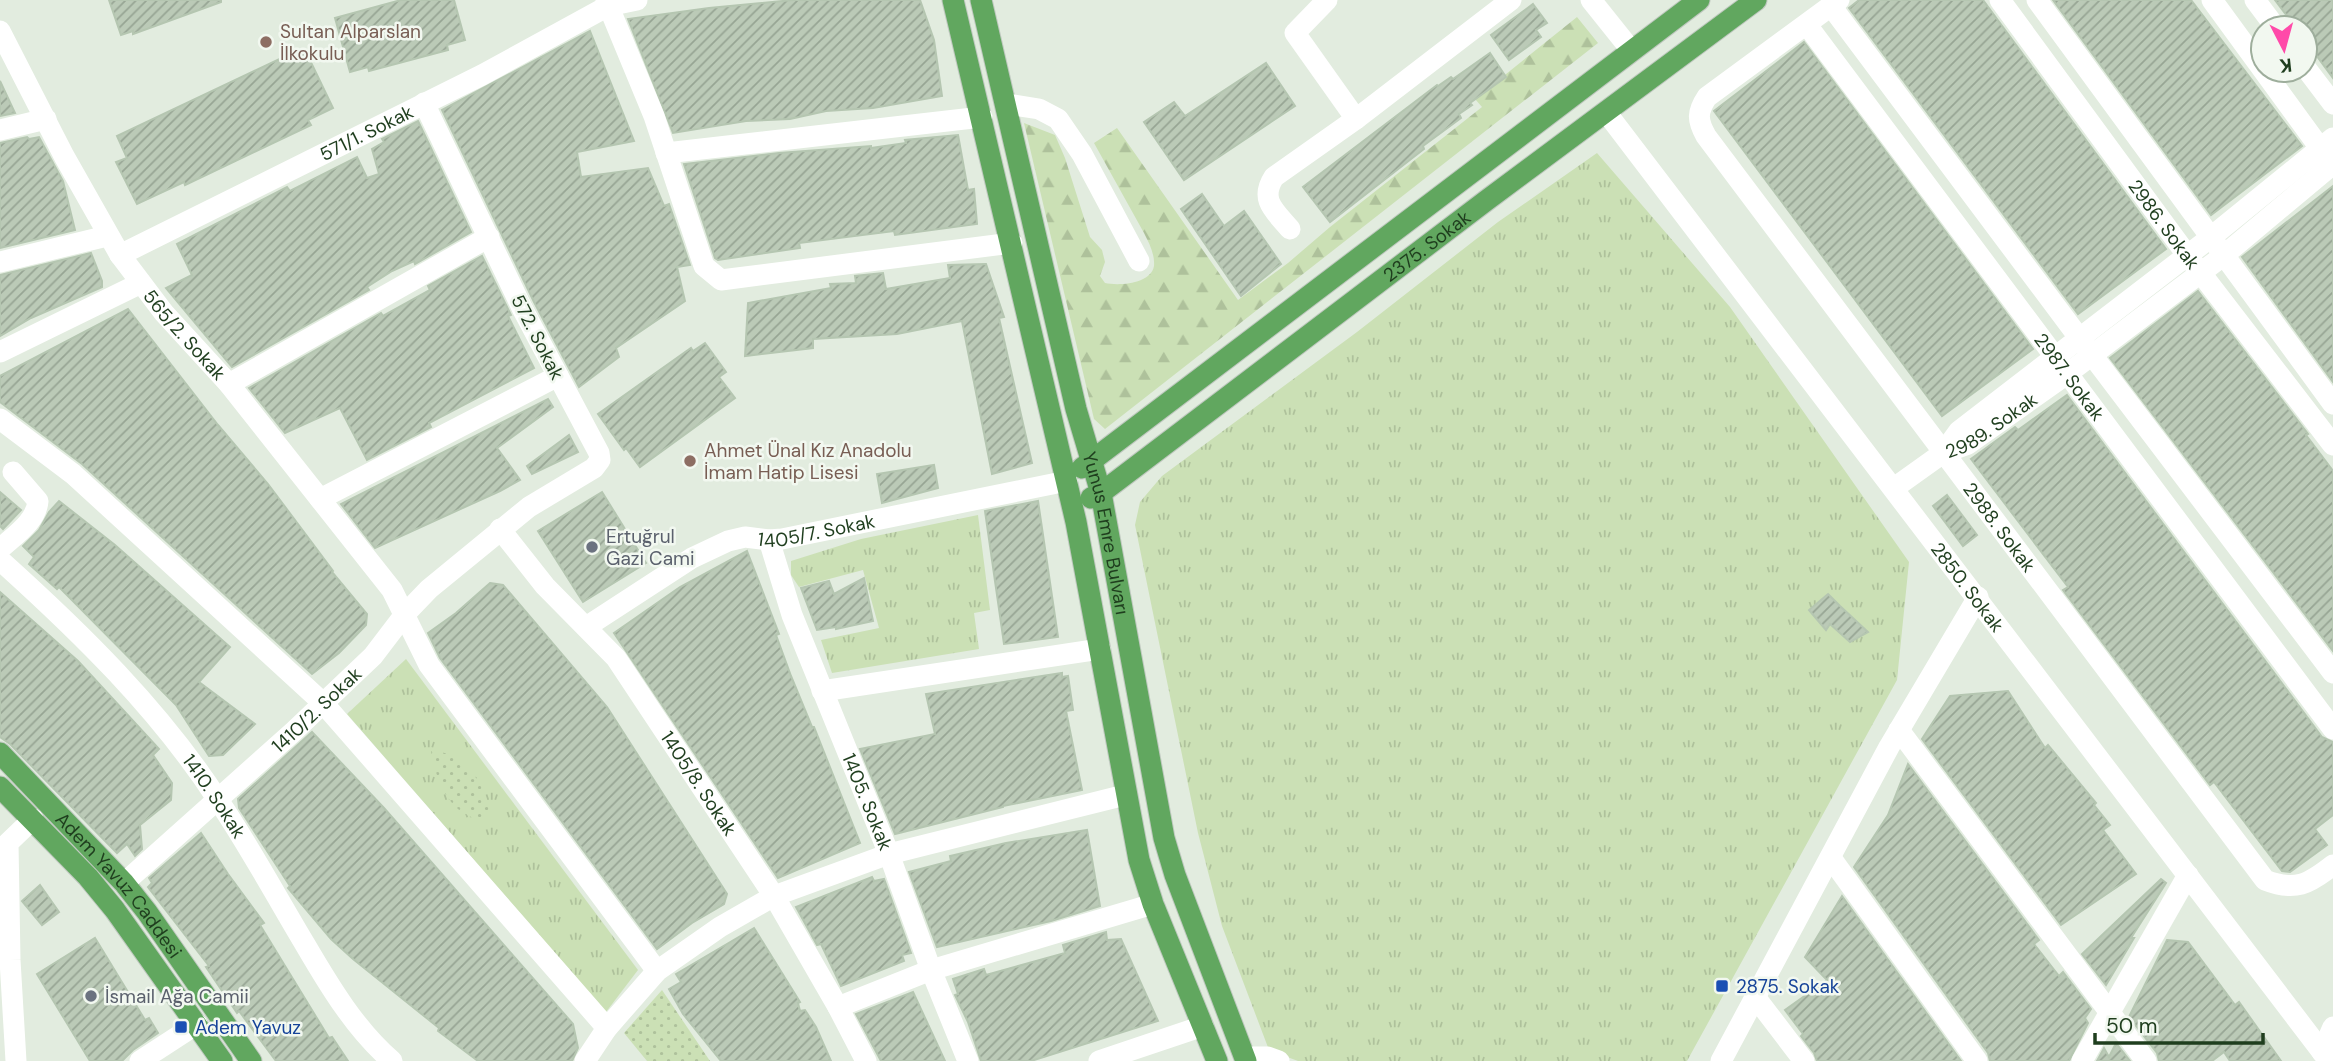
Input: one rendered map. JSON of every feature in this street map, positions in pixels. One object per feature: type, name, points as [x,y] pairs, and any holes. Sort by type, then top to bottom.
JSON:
[{"type":"main road","name":"Yunus Emre Bulvarı","points":[[953,0],[1072,503],[1139,860],[1153,904],[1217,1061]]},
{"type":"main road","name":"Yunus Emre Bulvarı","points":[[981,0],[1070,383],[1101,493],[1164,838],[1175,876],[1245,1059]]},
{"type":"main road","name":"2375. Sokak","points":[[1067,481],[1699,0]]},
{"type":"main road","name":"2375. Sokak","points":[[1072,503],[1101,493],[1755,0]]},
{"type":"main road","points":[[1586,86],[1606,112]]},
{"type":"main road","name":"Adem Yavuz Caddesi","points":[[0,753],[124,883],[251,1061]]},
{"type":"main road","name":"Adem Yavuz Caddesi","points":[[0,787],[88,877],[115,910],[222,1061]]},
{"type":"street","name":"571/1. Sokak","points":[[120,254],[482,75],[607,3],[637,0]]},
{"type":"street","points":[[1327,0],[1295,33],[1356,119]]},
{"type":"street","points":[[1290,229],[1271,206],[1267,187],[1274,177],[1356,119],[1511,0]]},
{"type":"street","points":[[1591,0],[1631,50]]},
{"type":"street","name":"2986. Sokak","points":[[2000,0],[2200,273],[2333,445]]},
{"type":"street","name":"2986. Sokak","points":[[2037,0],[2333,404]]},
{"type":"street","points":[[2212,0],[2330,156]]},
{"type":"street","points":[[607,3],[654,116],[704,266],[721,280],[1012,243]]},
{"type":"street","points":[[1807,25],[1835,3]]},
{"type":"street","name":"2987. Sokak","points":[[1835,3],[2085,347],[2333,673]]},
{"type":"street","name":"2987. Sokak","points":[[1807,25],[2333,729]]},
{"type":"street","name":"2988. Sokak","points":[[1807,25],[1707,97],[1699,110],[1699,123],[1706,136],[2265,880],[2280,886],[2298,886],[2333,865]]},
{"type":"street","name":"565/2. Sokak","points":[[0,31],[107,236],[164,313],[229,384],[392,590],[429,665],[657,971]]},
{"type":"street","points":[[2318,84],[2333,104]]},
{"type":"street","name":"572. Sokak","points":[[424,103],[522,308],[599,453],[600,460],[594,468],[554,490],[500,529]]},
{"type":"street","points":[[1007,104],[1039,109],[1058,119],[1082,154],[1139,261]]},
{"type":"street","name":"2850. Sokak","points":[[1606,112],[2325,1056]]},
{"type":"street","points":[[666,153],[982,117]]},
{"type":"street","points":[[0,130],[46,119]]},
{"type":"street","name":"2989. Sokak","points":[[1943,453],[1968,444],[2067,374],[2085,347],[2187,255],[2330,156]]},
{"type":"street","name":"2989. Sokak","points":[[1943,453],[1959,431],[2053,357],[2085,347],[2223,256],[2330,156]]},
{"type":"street","points":[[0,262],[107,236]]},
{"type":"street","points":[[229,384],[489,237]]},
{"type":"street","points":[[0,352],[141,283]]},
{"type":"street","points":[[320,499],[558,376]]},
{"type":"street","points":[[0,419],[73,474],[323,703],[607,1028]]},
{"type":"street","points":[[1894,488],[1943,453]]},
{"type":"street","points":[[0,549],[26,525],[37,510],[38,501],[13,472]]},
{"type":"street","name":"1405/7. Sokak","points":[[586,627],[692,558],[728,541],[745,537],[769,540],[1067,481]]},
{"type":"street","name":"1410/2. Sokak","points":[[124,883],[373,656],[405,614],[429,589],[500,529]]},
{"type":"street","name":"1405/8. Sokak","points":[[500,529],[545,586],[616,658],[774,896],[866,1061]]},
{"type":"street","name":"1405. Sokak","points":[[769,540],[792,615],[889,854],[931,970],[968,1061]]},
{"type":"street","name":"1410. Sokak","points":[[0,560],[67,620],[134,691],[183,752],[218,799],[346,1010],[392,1061]]},
{"type":"street","points":[[1721,1061],[1899,730],[1978,597]]},
{"type":"street","points":[[822,691],[1100,649]]},
{"type":"street","points":[[1899,730],[2146,1061]]},
{"type":"street","points":[[584,1061],[607,1028],[657,971],[720,927],[774,896],[889,854],[1125,795]]},
{"type":"street","points":[[16,1061],[5,959],[4,842],[33,819]]},
{"type":"street","points":[[1831,858],[1978,1061]]},
{"type":"street","points":[[2082,1061],[2188,875]]},
{"type":"street","points":[[838,1007],[931,970],[1153,904]]},
{"type":"street","points":[[1756,998],[1804,1061]]},
{"type":"street","points":[[140,1061],[197,1024]]},
{"type":"street","points":[[1099,1061],[1203,1026]]},
{"type":"street","points":[[2325,1056],[2333,1027]]},
{"type":"street","points":[[1245,1059],[1268,1057],[1279,1061]]},
{"type":"green space","points":[[1577,17],[1598,43],[1105,429],[1094,419],[1024,123],[1055,135],[1090,237],[1102,250],[1105,262],[1100,276],[1105,283],[1126,284],[1141,280],[1152,272],[1154,266],[1148,241],[1094,143],[1117,128],[1238,300],[1482,107],[1475,99]]},
{"type":"green space","points":[[1597,153],[1730,307],[1909,562],[1897,680],[1687,1061],[1298,1061],[1269,1050],[1222,926],[1198,833],[1135,525],[1140,502],[1162,476],[1357,332],[1498,222]]},
{"type":"green space","points":[[978,515],[990,610],[974,613],[979,649],[832,673],[821,640],[879,628],[863,570],[799,587],[791,575],[791,561],[861,539]]},
{"type":"green space","points":[[406,659],[638,970],[606,1012],[347,714]]},
{"type":"green space","points":[[431,751],[455,757],[473,774],[485,797],[490,821],[465,814],[448,798],[437,776]]},
{"type":"green space","points":[[662,990],[710,1061],[647,1061],[624,1033]]},
{"type":"building","points":[[109,0],[221,2],[133,34],[133,31],[121,35]]},
{"type":"building","points":[[401,0],[454,0],[465,40],[447,45],[448,50],[369,71],[368,67],[350,72],[335,18]]},
{"type":"building","points":[[793,0],[920,0],[934,40],[942,96],[873,108],[826,111],[790,119],[746,121],[673,133],[628,19]]},
{"type":"building","points":[[1859,0],[1983,0],[2166,249],[2078,314],[1849,8]]},
{"type":"building","points":[[2053,0],[2191,0],[2249,76],[2249,84],[2255,84],[2302,146],[2211,215]]},
{"type":"building","points":[[2275,0],[2333,0],[2333,78],[2319,59],[2319,14],[2286,14]]},
{"type":"building","points":[[1533,4],[1547,23],[1536,30],[1541,37],[1509,60],[1491,35]]},
{"type":"building","points":[[590,31],[634,141],[577,152],[581,177],[648,168],[664,206],[669,204],[690,265],[677,267],[685,301],[616,348],[619,357],[579,387],[534,302],[442,110]]},
{"type":"building","points":[[1804,42],[2033,349],[1942,416],[1714,111]]},
{"type":"building","points":[[305,50],[333,108],[308,120],[311,125],[185,185],[184,182],[137,204],[116,162],[127,158],[117,136],[292,53],[293,55]]},
{"type":"building","points":[[1490,53],[1506,77],[1470,103],[1472,105],[1459,114],[1461,118],[1423,146],[1424,149],[1330,222],[1303,187],[1437,85],[1451,77],[1453,79]]},
{"type":"building","points":[[1266,63],[1295,106],[1184,180],[1144,122],[1174,102],[1185,116]]},
{"type":"building","points":[[0,81],[15,113],[0,116]]},
{"type":"building","points":[[418,121],[471,232],[415,264],[414,261],[392,271],[367,287],[369,290],[232,367],[166,288],[192,275],[177,244],[287,187],[290,191],[357,157],[367,178],[379,174],[372,149],[384,142],[382,139]]},
{"type":"building","points":[[958,135],[968,190],[974,189],[977,224],[895,235],[894,231],[799,243],[800,248],[718,260],[715,258],[684,164],[779,153],[871,148],[906,143],[905,140]]},
{"type":"building","points":[[39,137],[63,181],[75,230],[0,248],[0,143]]},
{"type":"building","points":[[2333,186],[2333,382],[2242,257]]},
{"type":"building","points":[[1202,194],[1224,226],[1244,211],[1281,264],[1241,296],[1181,209]]},
{"type":"building","points":[[91,253],[102,287],[31,318],[0,336],[0,275]]},
{"type":"building","points":[[482,256],[534,368],[429,423],[431,427],[367,460],[340,408],[285,433],[249,388],[381,313],[383,316],[430,290],[428,286]]},
{"type":"building","points":[[986,264],[1004,317],[999,318],[1032,463],[992,474],[962,321],[897,334],[813,339],[813,348],[745,356],[748,303],[831,288],[830,284],[856,283],[855,276],[883,273],[886,289],[950,278],[948,265]]},
{"type":"building","points":[[2198,291],[2308,434],[2306,435],[2333,471],[2333,651],[2110,358]]},
{"type":"building","points":[[128,309],[218,425],[268,484],[332,572],[367,614],[366,625],[339,653],[312,674],[82,464],[0,402],[0,376]]},
{"type":"building","points":[[705,343],[726,372],[719,377],[735,398],[640,467],[598,414],[691,348],[693,351]]},
{"type":"building","points":[[2067,395],[2322,737],[2333,742],[2333,815],[2315,829],[2327,845],[2290,872],[2282,871],[2214,782],[2210,785],[2063,590],[2068,587],[1971,459],[2015,427],[2018,430]]},
{"type":"building","points":[[548,399],[553,407],[497,448],[520,480],[500,491],[375,548],[341,504]]},
{"type":"building","points":[[569,435],[578,452],[532,474],[527,466]]},
{"type":"building","points":[[934,465],[938,488],[882,503],[877,474]]},
{"type":"building","points":[[0,492],[21,510],[3,529],[0,526]]},
{"type":"building","name":"Ertuğrul Gazi Cami","points":[[602,492],[646,563],[583,602],[538,531]]},
{"type":"building","points":[[1947,495],[1977,535],[1963,546],[1933,506]]},
{"type":"building","points":[[59,501],[115,545],[230,647],[199,682],[255,724],[223,755],[209,756],[176,705],[59,587],[57,589],[29,564],[34,557],[23,546],[39,530]]},
{"type":"building","points":[[1038,501],[1058,637],[1004,644],[985,511]]},
{"type":"building","points":[[747,551],[779,634],[776,635],[791,676],[860,843],[778,878],[614,633],[680,587]]},
{"type":"building","points":[[864,578],[873,621],[817,630],[801,588],[829,581],[834,594]]},
{"type":"building","points":[[490,583],[503,585],[607,707],[727,894],[724,904],[657,949],[440,658],[428,633]]},
{"type":"building","points":[[0,592],[78,661],[159,749],[153,755],[172,783],[171,800],[140,825],[142,849],[135,856],[127,844],[117,853],[0,737]]},
{"type":"building","points":[[1828,594],[1868,632],[1850,642],[1830,624],[1826,630],[1809,610]]},
{"type":"building","points":[[1062,673],[1062,677],[1068,676],[1073,710],[1066,711],[1082,790],[1003,806],[895,834],[860,749],[935,734],[926,694]]},
{"type":"building","points":[[2008,691],[2045,748],[2048,745],[2096,803],[2094,805],[2110,825],[2103,830],[2136,874],[2061,925],[1922,739],[1950,696]]},
{"type":"building","points":[[312,732],[384,808],[573,1024],[578,1048],[572,1061],[478,1061],[438,1031],[439,1028],[331,939],[288,888],[290,886],[239,808],[238,799]]},
{"type":"building","points":[[1908,764],[2039,940],[2034,944],[2059,976],[2063,972],[2091,1009],[2085,1018],[2088,1023],[2069,1061],[1990,1061],[1988,1053],[1854,867],[1888,815]]},
{"type":"building","points":[[1087,830],[1100,906],[1051,921],[937,947],[909,872],[951,861],[950,856],[1006,843]]},
{"type":"building","points":[[201,833],[264,923],[260,925],[329,1038],[332,1037],[348,1061],[276,1061],[239,1011],[237,1013],[206,967],[209,966],[148,887],[152,883],[149,878]]},
{"type":"building","points":[[872,877],[874,881],[884,879],[911,953],[902,955],[904,961],[841,986],[821,944],[817,945],[796,907]]},
{"type":"building","points":[[2161,879],[2166,883],[2131,938],[2134,938],[2106,985],[2082,954]]},
{"type":"building","points":[[40,885],[59,912],[42,925],[22,901]]},
{"type":"building","points":[[1842,896],[1961,1061],[1817,1061],[1801,1036],[1803,1034],[1785,1010],[1827,980],[1805,957]]},
{"type":"building","points":[[754,928],[800,1002],[800,1011],[805,1010],[816,1027],[831,1061],[721,1061],[683,1014],[669,989],[681,982],[676,974]]},
{"type":"building","points":[[1106,932],[1107,940],[1121,939],[1158,1021],[1031,1061],[981,1061],[968,1022],[955,995],[958,994],[953,979],[984,969],[986,975],[1065,953],[1063,945]]},
{"type":"building","name":"İsmail Ağa Camii","points":[[95,938],[145,1020],[149,1018],[158,1033],[122,1061],[90,1061],[37,974]]},
{"type":"building","points":[[2167,940],[2188,942],[2235,1005],[2239,1002],[2281,1061],[2230,1061],[2224,1052],[2212,1061],[2159,1061],[2157,1053],[2129,1017]]},
{"type":"building","points":[[913,992],[945,1061],[881,1061],[856,1014]]},
{"type":"building","points":[[2116,1043],[2130,1061],[2097,1061],[2104,1048],[2109,1057]]},
{"type":"place","name":"Sultan Alparslan İlkokulu","points":[[266,42]]},
{"type":"place","name":"Ahmet Ünal Kız Anadolu İmam Hatip Lisesi","points":[[690,461]]},
{"type":"place","name":"Ertuğrul Gazi Cami","points":[[592,547]]},
{"type":"place","name":"2875. Sokak","points":[[1722,986]]},
{"type":"place","name":"İsmail Ağa Camii","points":[[91,996]]},
{"type":"place","name":"Adem Yavuz","points":[[181,1027]]}]
